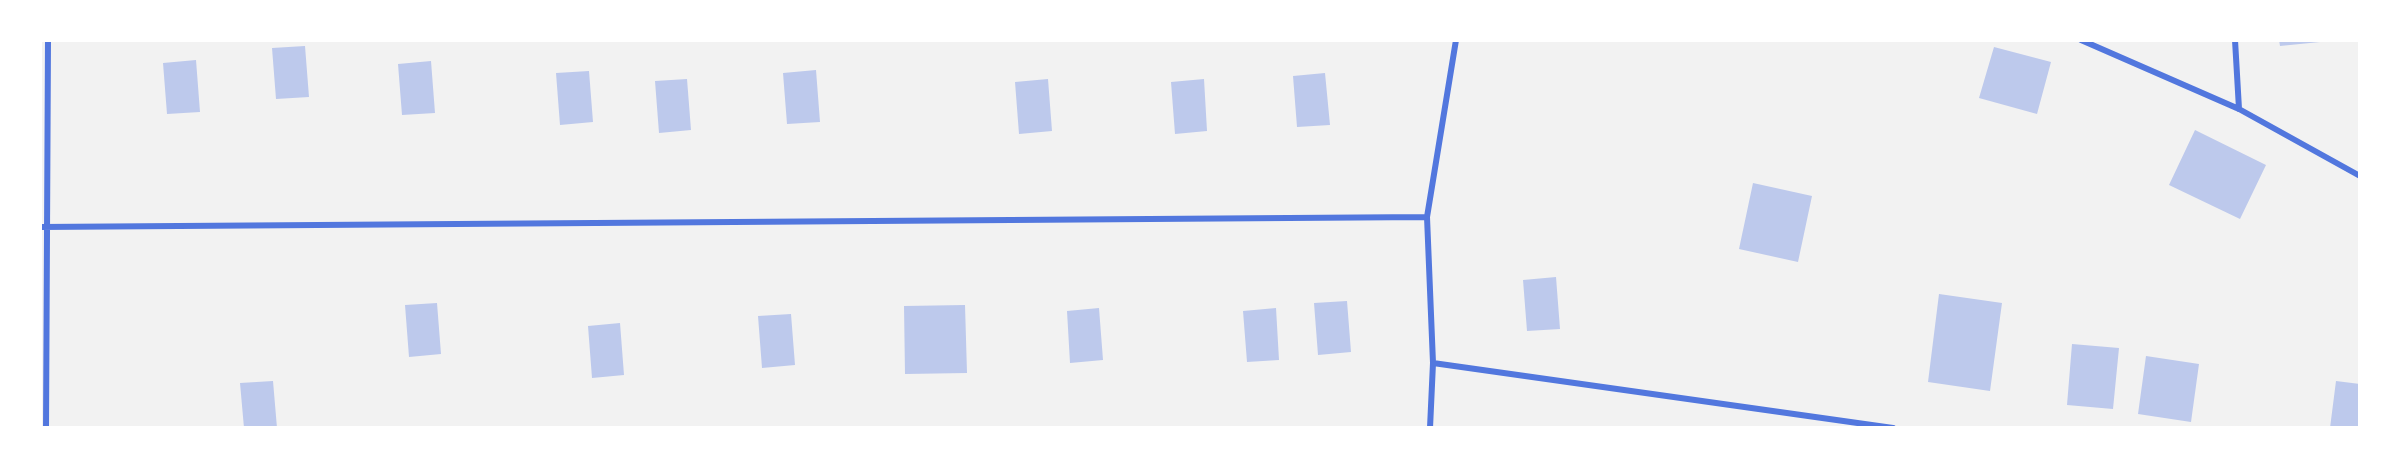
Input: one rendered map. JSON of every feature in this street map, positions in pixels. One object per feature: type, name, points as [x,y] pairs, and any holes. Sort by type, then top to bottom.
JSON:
[{"type":"street","points":[[46,428],[43,227],[48,40]]},
{"type":"street","points":[[1430,428],[1433,363],[1427,217],[1456,40]]},
{"type":"street","points":[[2081,40],[2239,109],[2360,176]]},
{"type":"street","points":[[2235,40],[2239,109]]},
{"type":"street","points":[[43,227],[1427,217]]},
{"type":"street","points":[[1433,363],[1893,428]]},
{"type":"building","points":[[2279,40],[2320,40],[2320,42],[2280,46]]},
{"type":"building","points":[[305,46],[309,97],[276,99],[272,48]]},
{"type":"building","points":[[1994,47],[2051,62],[2037,114],[1979,98]]},
{"type":"building","points":[[196,60],[200,112],[167,114],[163,63]]},
{"type":"building","points":[[431,61],[435,113],[402,115],[398,64]]},
{"type":"building","points":[[816,70],[820,122],[787,124],[783,73]]},
{"type":"building","points":[[589,71],[593,122],[560,125],[556,73]]},
{"type":"building","points":[[1325,73],[1330,125],[1297,127],[1293,76]]},
{"type":"building","points":[[687,79],[691,130],[659,133],[655,81]]},
{"type":"building","points":[[1048,79],[1052,131],[1019,134],[1015,82]]},
{"type":"building","points":[[1204,79],[1207,131],[1175,134],[1171,82]]},
{"type":"building","points":[[2195,130],[2266,165],[2240,219],[2169,185]]},
{"type":"building","points":[[1753,183],[1812,196],[1798,262],[1739,249]]},
{"type":"building","points":[[1556,277],[1560,329],[1527,331],[1523,280]]},
{"type":"building","points":[[1939,294],[2002,303],[1990,391],[1928,382]]},
{"type":"building","points":[[1347,301],[1351,352],[1318,355],[1314,303]]},
{"type":"building","points":[[437,303],[441,354],[409,357],[405,305]]},
{"type":"building","points":[[965,305],[967,373],[905,374],[904,306]]},
{"type":"building","points":[[1099,308],[1103,360],[1070,363],[1067,311]]},
{"type":"building","points":[[1276,308],[1279,360],[1247,362],[1243,311]]},
{"type":"building","points":[[791,314],[795,365],[762,368],[758,316]]},
{"type":"building","points":[[620,323],[624,375],[592,378],[588,326]]},
{"type":"building","points":[[2072,344],[2119,348],[2113,409],[2067,405]]},
{"type":"building","points":[[2146,356],[2199,364],[2191,422],[2138,414]]},
{"type":"building","points":[[273,381],[277,428],[244,428],[240,383]]},
{"type":"building","points":[[2336,381],[2360,384],[2360,428],[2330,428]]}]
